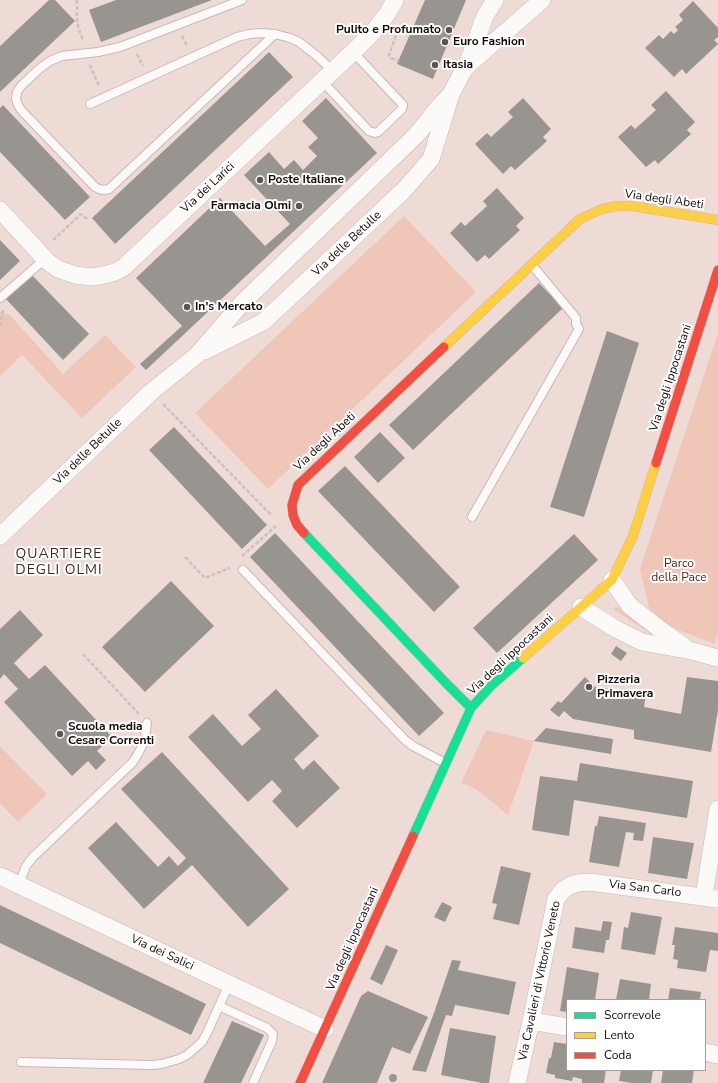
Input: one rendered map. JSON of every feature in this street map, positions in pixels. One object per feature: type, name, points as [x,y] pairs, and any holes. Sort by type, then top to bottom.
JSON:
[{"type":"street","name":"Via dei Larici","points":[[0,210],[45,259],[58,269],[75,275],[96,277],[121,269],[353,52],[374,31],[387,14],[395,0]]},
{"type":"street","name":"Via delle Betulle","points":[[468,65],[485,16],[495,0]]},
{"type":"street","name":"Via delle Betulle","points":[[197,355],[262,322],[403,191],[431,159],[451,94],[463,71],[542,0]]},
{"type":"street","name":"Via delle Betulle","points":[[0,536],[151,392],[197,355],[243,302],[419,132],[451,94]]},
{"type":"street","name":"Via degli Abeti","points":[[472,708],[445,682],[303,532],[295,521],[292,509],[292,500],[298,485],[580,219],[602,209],[617,206],[632,206],[718,220]]},
{"type":"street","name":"Via degli Ippocastani","points":[[300,1083],[472,708],[492,685],[612,580],[633,536],[718,270]]},
{"type":"street","points":[[612,580],[630,606],[692,651]]},
{"type":"street","points":[[581,607],[616,629],[642,642],[692,651],[718,658]]},
{"type":"street","points":[[711,898],[718,809]]},
{"type":"street","name":"Via dei Salici","points":[[0,876],[325,1028]]},
{"type":"street","name":"Via San Carlo","points":[[571,885],[590,882],[711,898]]},
{"type":"street","name":"Via Cavalieri di Vittorio Veneto","points":[[517,1083],[556,899],[563,890],[571,885]]},
{"type":"street","points":[[531,1021],[566,1027]]},
{"type":"street","points":[[706,1052],[718,1055]]},
{"type":"lane","points":[[242,0],[109,50],[62,56],[50,61],[20,86],[16,99],[18,105],[21,110],[95,187],[99,190],[109,189],[275,34]]},
{"type":"lane","points":[[90,104],[237,37],[260,33],[275,34],[299,42],[317,56],[328,76],[369,131],[375,133],[378,132],[402,109],[403,105],[353,52]]},
{"type":"lane","points":[[0,298],[45,259]]},
{"type":"lane","points":[[472,517],[579,329],[576,324],[576,318],[531,265]]},
{"type":"lane","points":[[243,570],[405,740],[446,764]]},
{"type":"lane","points":[[18,884],[26,866],[33,857],[133,762],[143,742],[147,723]]},
{"type":"lane","points":[[22,1062],[142,1065],[172,1062],[187,1055],[202,1042],[229,984]]},
{"type":"lane","points":[[219,1006],[267,1028],[273,1034],[272,1041],[253,1083]]},
{"type":"path","points":[[177,25],[193,57]]},
{"type":"path","points":[[398,26],[389,55],[391,58],[399,61]]},
{"type":"path","points":[[132,42],[148,77]]},
{"type":"path","points":[[53,240],[81,214],[87,219]]},
{"type":"path","points":[[163,403],[273,517]]},
{"type":"path","points":[[240,558],[279,523]]},
{"type":"path","points":[[184,557],[205,578],[230,568],[235,563]]},
{"type":"path","points":[[83,654],[147,723]]},
{"type":"green space","points":[[404,216],[476,292],[268,489],[195,413]]},
{"type":"green space","points":[[0,312],[10,315],[63,374],[105,335],[136,367],[82,418],[22,355],[0,376]]},
{"type":"green space","name":"Parco della Pace","points":[[718,333],[718,631],[715,644],[668,626],[649,608],[640,569]]},
{"type":"green space","points":[[617,607],[656,633],[654,636],[614,610],[614,608]]},
{"type":"green space","points":[[486,730],[534,741],[508,815],[476,789],[461,783]]},
{"type":"green space","points":[[0,746],[47,794],[18,822],[0,803]]},
{"type":"building","points":[[49,0],[55,0],[75,21],[0,92],[0,46]]},
{"type":"building","points":[[116,0],[212,0],[101,42],[89,10]]},
{"type":"building","points":[[425,0],[466,0],[433,79],[397,64]]},
{"type":"building","points":[[693,1],[718,28],[718,37],[714,40],[718,44],[686,74],[682,69],[674,77],[645,48],[659,35],[663,39],[671,31],[674,34],[678,30],[675,27],[683,20],[679,15]]},
{"type":"building","points":[[269,52],[293,77],[115,244],[92,218]]},
{"type":"building","points":[[666,91],[695,122],[687,130],[691,134],[658,164],[655,160],[646,167],[618,137],[631,125],[635,129],[656,110],[651,105]]},
{"type":"building","points":[[326,98],[377,153],[146,370],[140,364],[182,326],[136,278],[220,198],[265,246],[290,224],[244,175],[269,152],[284,169],[294,160],[303,170],[317,156],[308,147],[318,138],[302,121]]},
{"type":"building","points":[[523,98],[551,129],[543,137],[547,141],[515,170],[511,166],[503,174],[475,144],[487,133],[491,137],[513,117],[508,112]]},
{"type":"building","points":[[3,105],[90,197],[65,220],[0,152],[0,108]]},
{"type":"building","points":[[497,188],[524,218],[516,226],[520,230],[489,259],[485,255],[477,262],[450,233],[461,222],[465,226],[487,206],[483,201]]},
{"type":"building","points":[[0,240],[20,261],[0,280]]},
{"type":"building","points":[[31,274],[89,334],[63,360],[6,299]]},
{"type":"building","points":[[539,283],[563,308],[413,450],[389,425]]},
{"type":"building","points":[[607,331],[639,343],[584,517],[550,507]]},
{"type":"building","points":[[174,427],[267,525],[242,549],[149,450]]},
{"type":"building","points":[[380,432],[405,458],[378,483],[354,457]]},
{"type":"building","points":[[345,466],[460,587],[434,612],[318,491]]},
{"type":"building","points":[[275,533],[444,713],[419,736],[250,557]]},
{"type":"building","points":[[574,534],[598,560],[497,653],[473,628]]},
{"type":"building","points":[[171,581],[214,626],[145,692],[102,647]]},
{"type":"building","points":[[20,610],[43,635],[14,663],[29,679],[45,665],[112,737],[97,751],[106,760],[96,770],[88,761],[72,776],[4,702],[18,689],[4,674],[0,679],[0,629]]},
{"type":"building","points":[[616,646],[627,653],[621,661],[611,654]]},
{"type":"building","points":[[585,677],[595,687],[646,694],[644,707],[681,714],[687,677],[718,681],[718,710],[711,752],[634,739],[634,730],[573,719],[564,711],[559,717],[550,710],[558,701],[561,703]]},
{"type":"building","points":[[276,689],[319,736],[294,759],[303,770],[314,760],[340,788],[297,828],[272,801],[282,791],[272,780],[248,802],[188,737],[213,714],[242,746],[261,729],[248,715]]},
{"type":"building","points":[[546,728],[613,739],[611,754],[534,741]]},
{"type":"building","points":[[162,752],[289,889],[248,927],[192,865],[144,909],[88,848],[116,822],[158,867],[169,856],[178,866],[186,858],[121,789]]},
{"type":"building","points":[[580,763],[693,781],[687,818],[574,800],[569,836],[532,830],[540,776],[577,781]]},
{"type":"building","points":[[599,816],[646,823],[643,841],[633,840],[634,833],[626,832],[619,867],[589,862],[595,826],[597,826]]},
{"type":"building","points":[[653,837],[694,843],[687,879],[648,873]]},
{"type":"building","points":[[501,866],[531,873],[519,925],[493,919],[497,904],[492,903]]},
{"type":"building","points":[[442,902],[452,907],[445,922],[434,917]]},
{"type":"building","points":[[0,905],[206,1004],[191,1035],[0,943]]},
{"type":"building","points":[[631,912],[662,917],[655,955],[621,949],[624,927],[628,928]]},
{"type":"building","points":[[603,921],[612,922],[609,940],[606,940],[604,953],[572,948],[575,927],[601,931]]},
{"type":"building","points":[[675,927],[718,933],[718,951],[710,950],[706,972],[677,968],[678,960],[673,959],[675,945],[672,945]]},
{"type":"building","points":[[386,945],[398,950],[382,985],[370,979]]},
{"type":"building","points":[[452,960],[461,961],[458,970],[516,982],[509,1015],[455,1005],[452,1016],[446,1015],[426,1072],[412,1070],[434,1013]]},
{"type":"building","points":[[567,967],[599,973],[595,999],[566,999],[566,1012],[560,1011]]},
{"type":"building","points":[[620,979],[651,984],[649,999],[616,999]]},
{"type":"building","points":[[670,988],[701,992],[700,999],[668,999]]},
{"type":"building","points":[[368,991],[428,1017],[410,1054],[392,1047],[377,1083],[322,1083],[361,996]]},
{"type":"building","points":[[232,1021],[264,1035],[241,1083],[203,1083]]},
{"type":"building","points":[[450,1028],[496,1036],[489,1083],[441,1075]]},
{"type":"building","points":[[554,1042],[566,1044],[566,1071],[606,1071],[604,1083],[582,1083],[582,1079],[573,1077],[572,1081],[555,1078],[555,1075],[546,1073],[549,1058],[551,1058]]},
{"type":"building","points":[[621,1071],[653,1071],[651,1083],[619,1081]]},
{"type":"building","points":[[663,1071],[694,1071],[692,1083],[661,1083]]},
{"type":"building","points":[[393,1074],[396,1075],[396,1081],[393,1082],[390,1081],[389,1078],[390,1075]]},
{"type":"traffic: fast","points":[[304,533],[471,708]]},
{"type":"traffic: fast","points":[[413,836],[471,708],[492,685],[523,658]]},
{"type":"traffic: slow","points":[[444,347],[580,219],[602,209],[617,206],[632,206],[718,220]]},
{"type":"traffic: slow","points":[[523,658],[612,580],[633,536],[656,463]]},
{"type":"traffic: jam","points":[[656,463],[718,270]]},
{"type":"traffic: jam","points":[[304,533],[297,525],[293,515],[292,505],[298,485],[444,347]]},
{"type":"traffic: jam","points":[[300,1083],[413,836]]},
{"type":"place","name":"Pulito e Profumato","points":[[449,30]]},
{"type":"place","name":"Euro Fashion","points":[[445,42]]},
{"type":"place","name":"Itasia","points":[[435,65]]},
{"type":"place","name":"Poste Italiane","points":[[260,180]]},
{"type":"place","name":"Farmacia Olmi","points":[[299,206]]},
{"type":"place","name":"In's Mercato","points":[[187,307]]},
{"type":"place","name":"Pizzeria Primavera","points":[[589,687]]},
{"type":"place","name":"Scuola media Cesare Correnti","points":[[60,734]]},
{"type":"district","name":"QUARTIERE DEGLI OLMI","points":[[59,564]]}]
